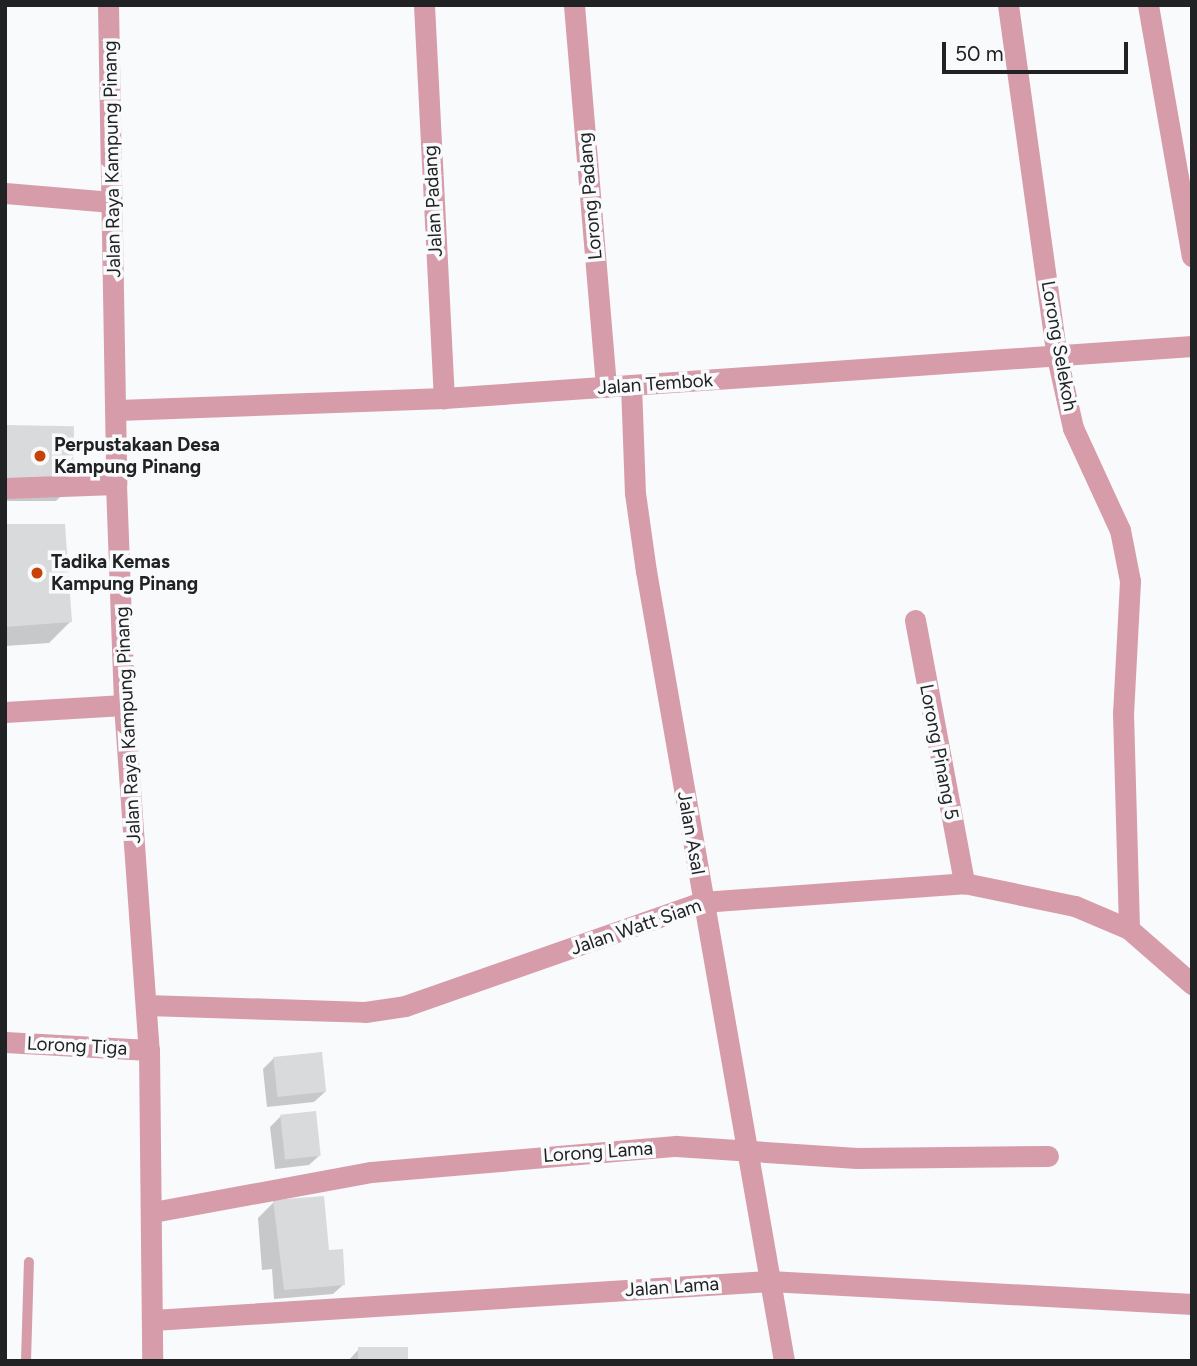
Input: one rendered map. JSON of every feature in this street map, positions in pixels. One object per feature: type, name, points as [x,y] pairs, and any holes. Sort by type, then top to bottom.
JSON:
[{"type":"street","name":"Jalan Raya Kampung Pinang","points":[[108,5],[118,410],[116,484],[124,705],[149,1050],[153,1212],[152,1361]]},
{"type":"street","name":"Jalan Padang","points":[[424,5],[443,398]]},
{"type":"street","name":"Lorong Padang","points":[[574,5],[606,387]]},
{"type":"street","name":"Lorong Selekoh","points":[[1008,5],[1057,358],[1073,428],[1120,530],[1130,581],[1123,713],[1129,929]]},
{"type":"street","points":[[1148,5],[1192,256]]},
{"type":"street","points":[[5,193],[113,202]]},
{"type":"street","name":"Jalan Tembok","points":[[118,410],[443,398],[1057,358],[1192,346]]},
{"type":"street","name":"Jalan Asal","points":[[631,385],[635,493],[646,571],[784,1361]]},
{"type":"street","points":[[5,488],[116,484]]},
{"type":"street","name":"Lorong Pinang 5","points":[[915,620],[964,883]]},
{"type":"street","points":[[5,712],[124,705]]},
{"type":"street","name":"Jalan Watt Siam","points":[[146,1005],[365,1012],[405,1006],[702,902],[964,883],[1076,906],[1129,929],[1192,984]]},
{"type":"street","name":"Lorong Tiga","points":[[5,1042],[149,1050]]},
{"type":"street","name":"Lorong Lama","points":[[153,1212],[372,1172],[676,1146],[858,1158],[1048,1156]]},
{"type":"street","name":"Jalan Lama","points":[[153,1320],[769,1281],[1192,1304]]},
{"type":"lane","points":[[26,1361],[29,1262]]},
{"type":"building","name":"Perpustakaan Desa Kampung Pinang","points":[[5,425],[74,426],[73,489],[5,488]]},
{"type":"building","name":"Tadika Kemas Kampung Pinang","points":[[5,524],[65,524],[72,622],[5,627]]},
{"type":"building","points":[[322,1052],[326,1092],[277,1097],[273,1057]]},
{"type":"building","points":[[316,1111],[321,1156],[285,1160],[280,1115]]},
{"type":"building","points":[[324,1196],[329,1250],[343,1249],[345,1285],[284,1290],[273,1200]]},
{"type":"building","points":[[358,1347],[408,1347],[408,1361],[358,1361]]},
{"type":"place","name":"Perpustakaan Desa Kampung Pinang","points":[[40,456]]},
{"type":"place","name":"Tadika Kemas Kampung Pinang","points":[[37,573]]}]
